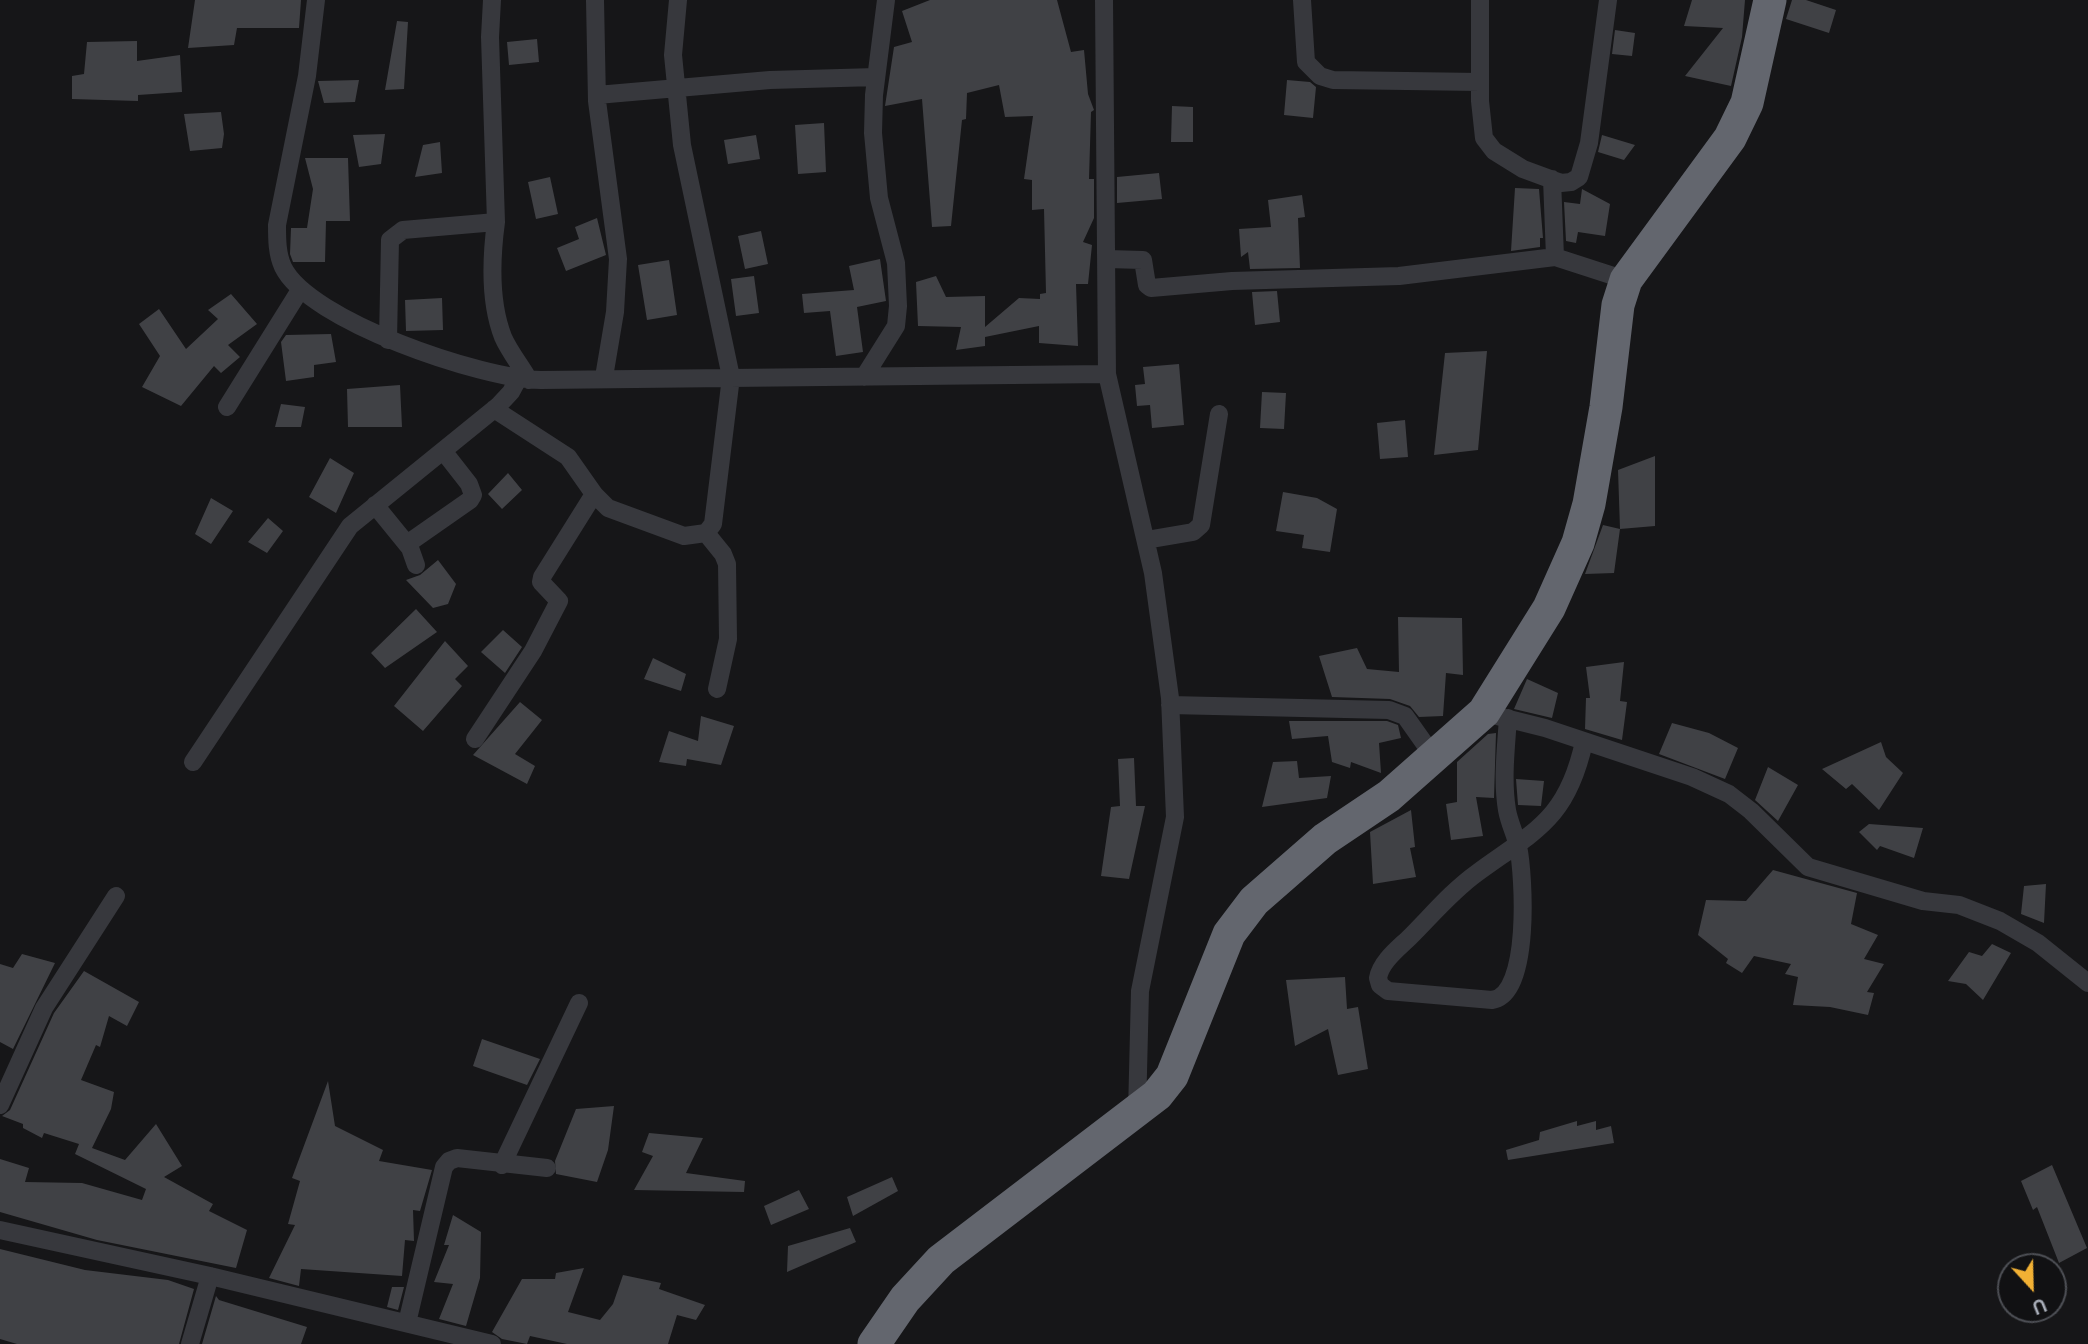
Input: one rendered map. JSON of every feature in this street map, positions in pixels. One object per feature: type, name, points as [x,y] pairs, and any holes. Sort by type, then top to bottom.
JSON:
[{"type":"highway","points":[[874,1344],[905,1299],[941,1259],[1137,1113],[1172,1076],[1228,934],[1254,901],[1325,839],[1389,796],[1434,757],[1496,715],[1578,543],[1589,504],[1606,407],[1618,305],[1626,280],[1730,138],[1746,103],[1770,0]]},
{"type":"street","points":[[316,0],[307,76],[277,225],[277,246],[283,267],[300,290],[388,340],[519,384],[604,377],[1107,374]]},
{"type":"street","points":[[492,0],[490,37],[496,222],[491,260],[496,307],[519,384]]},
{"type":"street","points":[[595,0],[597,95],[618,259],[615,312],[604,377]]},
{"type":"street","points":[[496,407],[568,457],[594,494],[608,508],[684,536],[706,533],[713,524],[731,377],[682,145],[673,55],[678,0]]},
{"type":"street","points":[[864,377],[896,326],[898,306],[896,263],[879,198],[873,133],[876,76],[886,0]]},
{"type":"street","points":[[1104,0],[1107,374],[1153,573],[1170,705],[1175,817],[1140,991],[1137,1113]]},
{"type":"street","points":[[1302,0],[1306,62],[1320,76],[1333,79],[1480,82]]},
{"type":"street","points":[[1480,0],[1480,125],[1484,138],[1494,150],[1523,169],[1571,182],[1579,177],[1588,143],[1608,0]]},
{"type":"street","points":[[597,95],[770,80],[876,76]]},
{"type":"street","points":[[1552,179],[1555,257]]},
{"type":"street","points":[[388,340],[390,240],[395,234],[403,230],[496,222]]},
{"type":"street","points":[[1107,259],[1143,260],[1147,285],[1151,288],[1232,281],[1399,276],[1555,257],[1626,280]]},
{"type":"street","points":[[227,407],[300,290]]},
{"type":"street","points":[[192,762],[350,526],[444,452],[519,384]]},
{"type":"street","points":[[1146,540],[1193,531],[1201,525],[1219,414]]},
{"type":"street","points":[[407,544],[470,500],[473,495],[469,484],[444,452]]},
{"type":"street","points":[[475,739],[533,651],[559,601],[558,596],[541,582],[542,577],[594,494]]},
{"type":"street","points":[[376,505],[407,544],[416,565]]},
{"type":"street","points":[[706,533],[723,554],[727,564],[727,639],[717,689]]},
{"type":"street","points":[[1170,705],[1389,710],[1405,716],[1434,757]]},
{"type":"street","points":[[1584,741],[1576,776],[1559,806],[1518,846],[1476,874],[1445,901],[1379,971],[1380,985],[1395,993],[1492,1000],[1507,994],[1516,967],[1521,932],[1518,846],[1507,810],[1496,715],[1584,741],[1692,777],[1729,794],[1751,811],[1808,867],[1923,901],[1959,905],[2000,922],[2038,943],[2088,983]]},
{"type":"street","points":[[0,1105],[44,1008],[116,896]]},
{"type":"street","points":[[502,1165],[579,1003]]},
{"type":"street","points":[[407,1323],[444,1167],[449,1161],[457,1158],[547,1168]]},
{"type":"street","points":[[0,1230],[210,1276],[492,1344]]},
{"type":"street","points":[[190,1344],[210,1276]]},
{"type":"building","points":[[195,0],[301,0],[299,28],[237,28],[234,45],[188,48]]},
{"type":"building","points":[[930,0],[1057,0],[1071,52],[1084,50],[1088,94],[1094,110],[1091,112],[1089,179],[1094,179],[1094,218],[1083,242],[1092,245],[1088,284],[1076,284],[1078,346],[1039,343],[1039,326],[985,337],[985,346],[956,350],[961,327],[918,326],[916,282],[936,276],[946,297],[985,296],[985,327],[1019,298],[1040,299],[1040,294],[1046,293],[1044,209],[1032,210],[1032,180],[1024,179],[1033,116],[1005,117],[999,85],[967,93],[966,119],[962,120],[951,226],[932,227],[922,99],[885,106],[894,47],[912,42],[902,11]]},
{"type":"building","points":[[1692,0],[1745,0],[1742,37],[1731,86],[1685,76],[1723,28],[1684,26]]},
{"type":"building","points":[[1792,0],[1806,0],[1836,10],[1829,33],[1786,19]]},
{"type":"building","points":[[397,21],[408,22],[404,89],[385,90]]},
{"type":"building","points":[[1615,30],[1635,33],[1632,56],[1612,54]]},
{"type":"building","points":[[537,39],[539,62],[509,65],[507,42]]},
{"type":"building","points":[[137,41],[137,61],[180,55],[182,92],[138,95],[138,101],[72,99],[72,76],[84,74],[87,42]]},
{"type":"building","points":[[359,80],[355,102],[324,103],[318,81]]},
{"type":"building","points":[[1287,80],[1310,82],[1316,87],[1313,118],[1284,115]]},
{"type":"building","points":[[1172,106],[1193,107],[1193,142],[1171,142]]},
{"type":"building","points":[[221,112],[224,134],[222,148],[190,151],[184,114]]},
{"type":"building","points":[[824,123],[826,172],[798,174],[795,125]]},
{"type":"building","points":[[385,134],[381,164],[359,167],[353,135]]},
{"type":"building","points":[[756,135],[760,159],[728,164],[724,140]]},
{"type":"building","points":[[1602,135],[1635,145],[1624,160],[1598,152]]},
{"type":"building","points":[[440,142],[442,173],[415,177],[423,145]]},
{"type":"building","points":[[305,158],[348,158],[350,221],[326,221],[325,262],[293,262],[290,254],[291,228],[307,228],[313,189]]},
{"type":"building","points":[[1159,173],[1162,199],[1117,203],[1117,177]]},
{"type":"building","points":[[550,177],[558,214],[536,219],[528,182]]},
{"type":"building","points":[[1515,188],[1539,189],[1543,238],[1540,238],[1540,247],[1511,251]]},
{"type":"building","points":[[1582,189],[1610,204],[1605,236],[1578,232],[1576,243],[1566,241],[1564,202],[1580,204]]},
{"type":"building","points":[[1302,195],[1305,217],[1298,218],[1300,268],[1250,269],[1248,252],[1241,257],[1239,229],[1271,227],[1268,200]]},
{"type":"building","points":[[597,218],[606,255],[566,271],[557,248],[579,239],[575,227]]},
{"type":"building","points":[[761,231],[768,264],[745,269],[738,236]]},
{"type":"building","points":[[880,259],[886,301],[857,307],[863,352],[836,356],[830,311],[804,313],[802,294],[854,290],[849,266]]},
{"type":"building","points":[[669,260],[677,315],[647,320],[638,265]]},
{"type":"building","points":[[754,276],[759,313],[736,316],[731,279]]},
{"type":"building","points":[[1277,291],[1280,322],[1255,325],[1252,292]]},
{"type":"building","points":[[231,294],[257,324],[228,345],[240,357],[221,373],[214,366],[181,406],[142,387],[160,356],[139,324],[159,309],[186,349],[218,319],[208,310]]},
{"type":"building","points":[[442,298],[443,330],[406,331],[405,300]]},
{"type":"building","points":[[331,334],[336,362],[314,365],[314,377],[286,381],[281,342],[286,335]]},
{"type":"building","points":[[1487,351],[1478,450],[1434,455],[1445,353]]},
{"type":"building","points":[[1179,364],[1184,425],[1152,428],[1150,405],[1137,406],[1135,385],[1145,384],[1143,367]]},
{"type":"building","points":[[400,385],[402,427],[348,427],[347,389]]},
{"type":"building","points":[[1262,392],[1286,393],[1284,429],[1260,428]]},
{"type":"building","points":[[281,404],[305,407],[301,427],[275,427]]},
{"type":"building","points":[[1405,420],[1408,457],[1380,459],[1377,423]]},
{"type":"building","points":[[1655,456],[1655,526],[1620,529],[1618,470]]},
{"type":"building","points":[[330,458],[354,473],[336,513],[309,497]]},
{"type":"building","points":[[508,473],[522,490],[502,509],[488,494]]},
{"type":"building","points":[[1283,492],[1317,498],[1337,509],[1330,552],[1302,548],[1304,535],[1276,531]]},
{"type":"building","points":[[211,498],[233,511],[211,544],[195,534]]},
{"type":"building","points":[[268,518],[283,531],[267,553],[248,542]]},
{"type":"building","points":[[1603,525],[1620,529],[1614,573],[1585,574]]},
{"type":"building","points":[[438,560],[456,584],[448,604],[433,608],[406,580],[420,575]]},
{"type":"building","points":[[416,609],[437,632],[385,668],[371,653]]},
{"type":"building","points":[[1398,617],[1462,618],[1463,675],[1446,673],[1443,716],[1419,717],[1410,706],[1390,699],[1332,697],[1319,656],[1357,648],[1367,669],[1399,672]]},
{"type":"building","points":[[503,630],[522,647],[505,673],[481,652]]},
{"type":"building","points":[[445,641],[468,666],[455,679],[462,686],[423,731],[394,706]]},
{"type":"building","points":[[653,658],[686,674],[681,691],[644,679]]},
{"type":"building","points":[[1624,662],[1620,701],[1627,702],[1622,740],[1585,729],[1586,698],[1590,698],[1586,667]]},
{"type":"building","points":[[1527,679],[1558,693],[1552,718],[1514,709]]},
{"type":"building","points":[[520,702],[542,720],[515,754],[535,766],[527,784],[473,755]]},
{"type":"building","points":[[701,716],[734,726],[721,765],[687,759],[686,766],[659,762],[669,731],[698,741]]},
{"type":"building","points":[[1289,721],[1387,721],[1398,725],[1401,738],[1379,743],[1381,773],[1351,762],[1350,768],[1332,762],[1328,736],[1292,739]]},
{"type":"building","points":[[1672,723],[1709,733],[1738,748],[1725,779],[1659,754]]},
{"type":"building","points":[[1496,733],[1494,798],[1476,797],[1483,836],[1451,840],[1446,804],[1457,802],[1457,762],[1488,734]]},
{"type":"building","points":[[1881,742],[1886,757],[1903,773],[1879,810],[1852,784],[1846,789],[1822,769]]},
{"type":"building","points":[[1134,758],[1136,806],[1145,806],[1129,879],[1101,876],[1111,807],[1120,806],[1118,759]]},
{"type":"building","points":[[1297,761],[1299,778],[1331,776],[1327,798],[1262,807],[1273,762]]},
{"type":"building","points":[[1768,767],[1798,785],[1778,821],[1755,800]]},
{"type":"building","points":[[1516,779],[1544,781],[1541,806],[1518,805]]},
{"type":"building","points":[[1411,810],[1415,847],[1410,848],[1416,877],[1373,884],[1370,832]]},
{"type":"building","points":[[1869,824],[1923,828],[1914,858],[1880,846],[1877,850],[1859,832]]},
{"type":"building","points":[[1773,870],[1857,893],[1851,924],[1878,935],[1864,959],[1884,964],[1867,992],[1874,993],[1868,1015],[1830,1007],[1793,1005],[1798,977],[1785,974],[1791,964],[1754,956],[1742,973],[1726,963],[1728,959],[1698,935],[1706,900],[1746,901]]},
{"type":"building","points":[[2046,884],[2044,923],[2021,914],[2024,886]]},
{"type":"building","points":[[1992,944],[2011,953],[1983,1000],[1966,984],[1948,981],[1969,952],[1982,956]]},
{"type":"building","points":[[22,954],[55,963],[13,1049],[0,1042],[0,964],[13,968]]},
{"type":"building","points":[[84,971],[139,1002],[127,1026],[109,1016],[100,1047],[96,1045],[81,1080],[114,1092],[111,1109],[92,1148],[125,1160],[156,1124],[182,1166],[164,1177],[213,1204],[209,1211],[247,1230],[236,1268],[97,1240],[0,1212],[0,1159],[29,1168],[25,1182],[82,1183],[142,1200],[146,1189],[75,1154],[79,1144],[44,1133],[42,1138],[23,1128],[23,1124],[2,1116],[10,1110],[54,1013]]},
{"type":"building","points":[[1345,977],[1347,1009],[1358,1007],[1368,1069],[1338,1075],[1328,1029],[1295,1046],[1286,980]]},
{"type":"building","points":[[482,1039],[540,1059],[527,1085],[473,1066]]},
{"type":"building","points":[[328,1081],[335,1126],[383,1150],[379,1161],[432,1170],[420,1211],[413,1210],[414,1241],[405,1240],[402,1276],[301,1269],[299,1286],[269,1278],[295,1225],[288,1224],[300,1181],[292,1178]]},
{"type":"building","points":[[614,1106],[608,1150],[597,1182],[556,1174],[555,1161],[576,1109]]},
{"type":"building","points":[[1577,1121],[1577,1126],[1596,1121],[1596,1130],[1611,1126],[1614,1143],[1508,1160],[1506,1150],[1539,1140],[1540,1132]]},
{"type":"building","points":[[649,1133],[703,1138],[686,1173],[745,1181],[744,1192],[634,1190],[653,1156],[642,1152]]},
{"type":"building","points":[[2052,1165],[2087,1248],[2067,1259],[2067,1253],[2055,1253],[2037,1207],[2033,1210],[2021,1181]]},
{"type":"building","points":[[892,1177],[898,1191],[853,1216],[847,1197]]},
{"type":"building","points":[[799,1190],[809,1209],[771,1225],[764,1206]]},
{"type":"building","points":[[453,1215],[481,1232],[480,1278],[466,1326],[439,1319],[453,1284],[434,1282],[449,1245],[444,1245]]},
{"type":"building","points":[[850,1228],[856,1242],[787,1272],[788,1246]]},
{"type":"building","points":[[0,1249],[85,1270],[168,1280],[194,1289],[179,1344],[17,1344],[0,1339]]},
{"type":"building","points":[[584,1268],[568,1312],[600,1320],[613,1304],[623,1275],[661,1283],[659,1289],[705,1305],[696,1320],[677,1315],[668,1344],[567,1344],[530,1336],[527,1344],[502,1339],[492,1332],[522,1279],[555,1279],[556,1273]]},
{"type":"building","points":[[392,1287],[404,1287],[398,1310],[387,1307]]},
{"type":"building","points":[[216,1296],[219,1300],[307,1327],[301,1344],[202,1344]]}]
